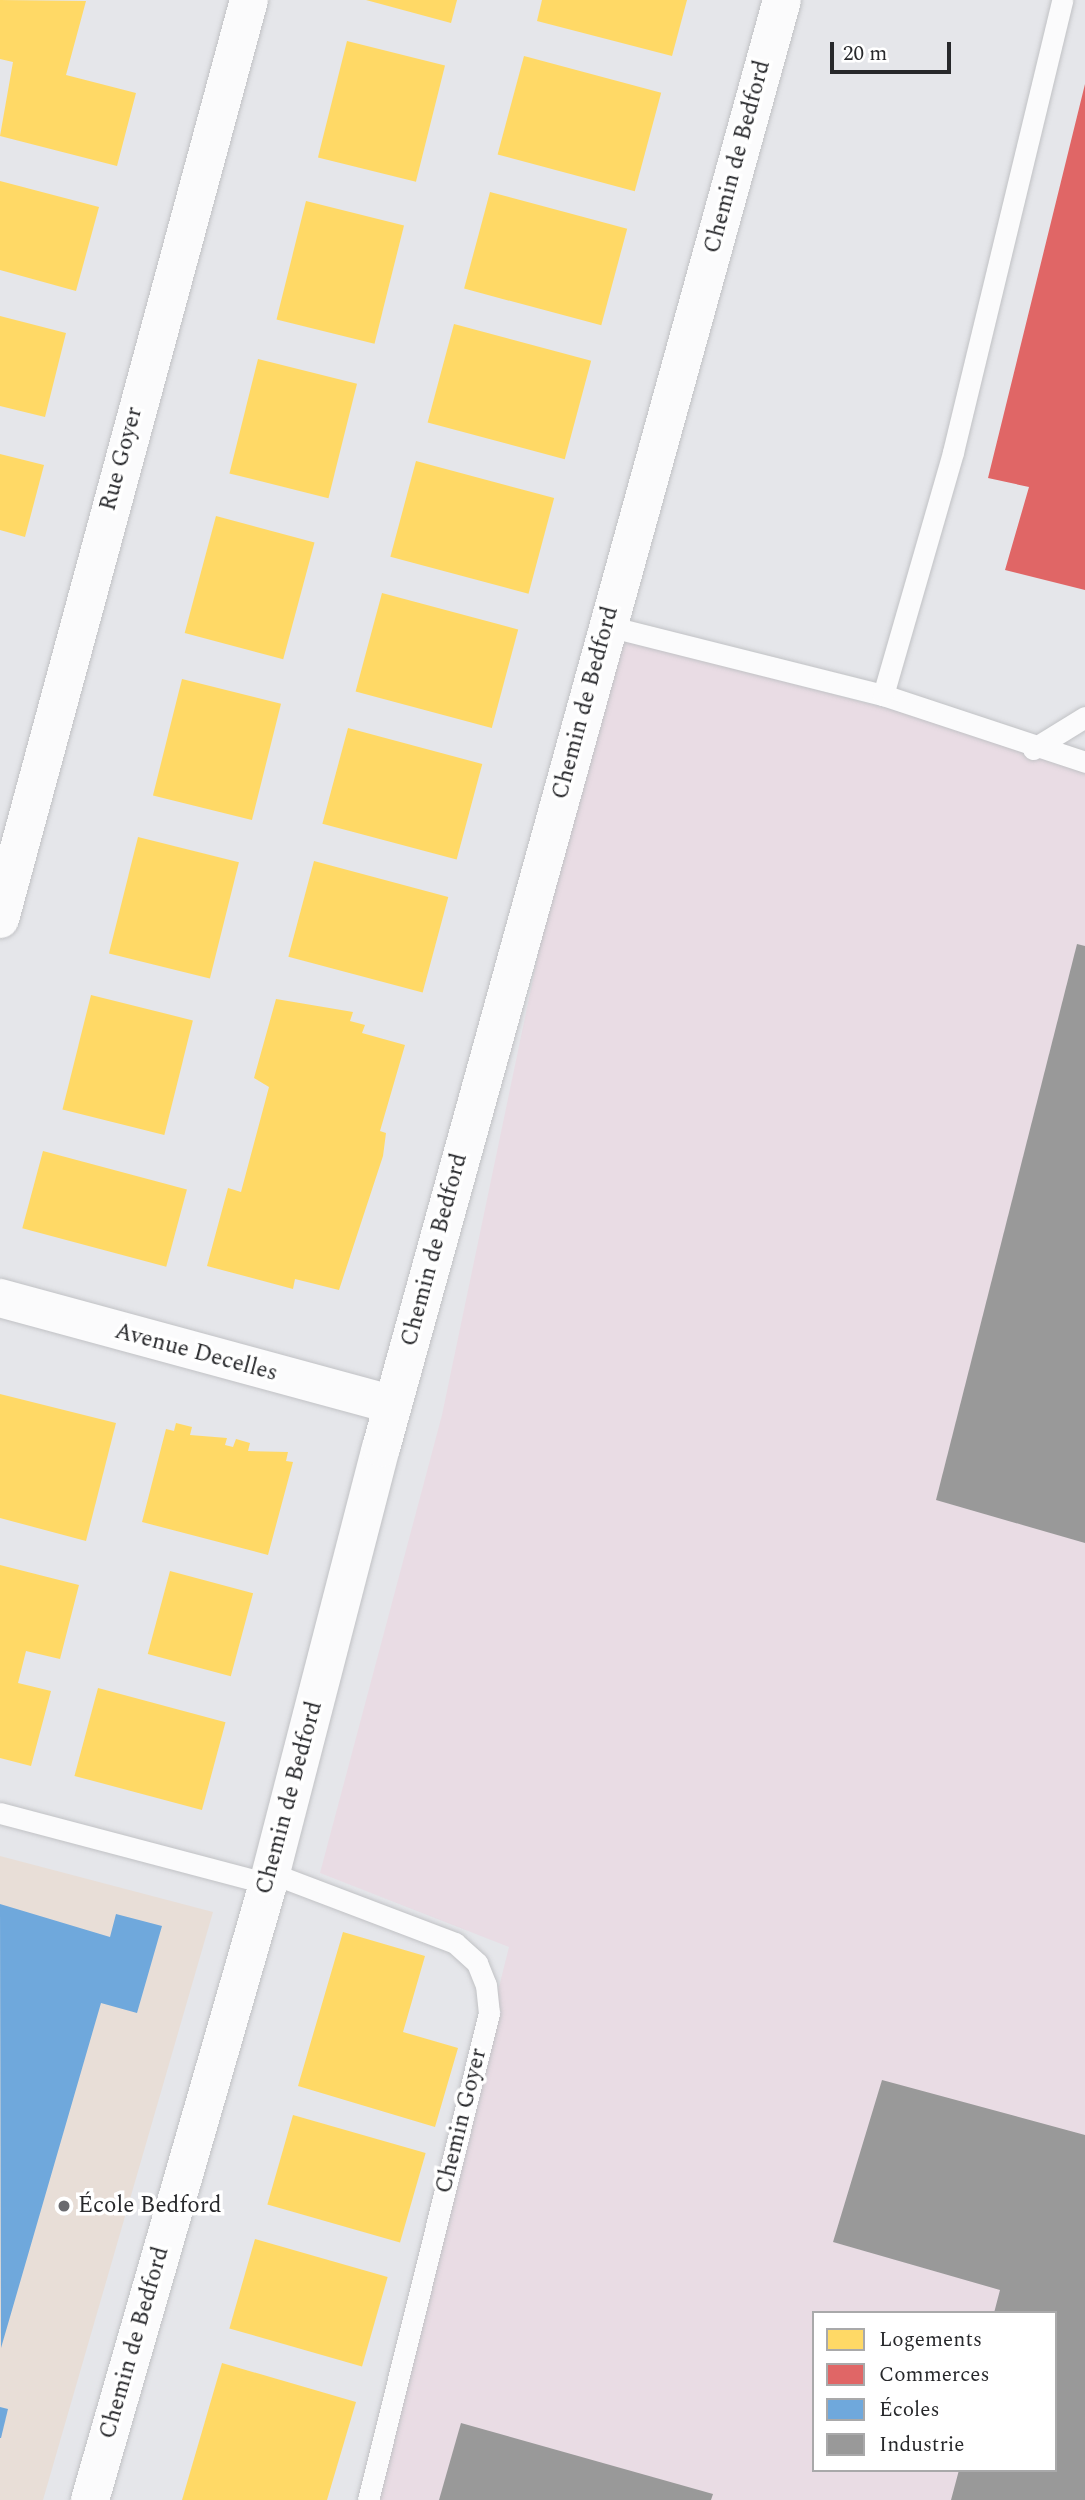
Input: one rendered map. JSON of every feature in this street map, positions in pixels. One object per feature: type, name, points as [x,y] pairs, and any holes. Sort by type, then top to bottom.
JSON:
[{"type":"street","name":"Rue Goyer","points":[[0,919],[249,0]]},
{"type":"street","name":"Chemin de Bedford","points":[[90,2500],[270,1878],[393,1405],[782,0]]},
{"type":"street","name":"Avenue Decelles","points":[[0,1298],[393,1405]]},
{"type":"lane","points":[[883,695],[953,452],[1062,0]]},
{"type":"lane","points":[[608,626],[883,695],[1033,749],[1085,762]]},
{"type":"lane","points":[[1033,749],[1085,717]]},
{"type":"lane","name":"Chemin Goyer","points":[[0,1813],[270,1878],[454,1943],[477,1962],[486,1985],[489,2013],[368,2500]]},
{"type":"shaded area","points":[[605,634],[1085,761],[1085,2500],[371,2500],[509,1947],[320,1873],[442,1415]]},
{"type":"shaded area","name":"École Bedford","points":[[0,1856],[213,1912],[43,2500],[0,2500]]},
{"type":"building: Logements","points":[[0,0],[86,1],[66,75],[136,93],[117,166],[0,136],[13,62],[0,59]]},
{"type":"building: Logements","points":[[366,0],[457,0],[451,23]]},
{"type":"building: Logements","points":[[542,0],[687,0],[672,56],[537,21]]},
{"type":"building: Logements","points":[[347,41],[445,65],[416,182],[318,157]]},
{"type":"building: Logements","points":[[524,56],[661,93],[635,191],[498,155]]},
{"type":"building: Logements","points":[[0,181],[99,207],[76,291],[0,270]]},
{"type":"building: Logements","points":[[490,192],[627,229],[601,325],[464,289]]},
{"type":"building: Logements","points":[[306,201],[404,225],[374,344],[276,319]]},
{"type":"building: Logements","points":[[0,316],[66,333],[45,417],[0,406]]},
{"type":"building: Logements","points":[[454,324],[591,361],[565,459],[428,423]]},
{"type":"building: Logements","points":[[258,359],[357,384],[328,498],[229,473]]},
{"type":"building: Logements","points":[[0,454],[44,465],[25,537],[0,530]]},
{"type":"building: Logements","points":[[416,461],[554,498],[529,594],[390,557]]},
{"type":"building: Logements","points":[[216,516],[315,542],[283,659],[185,633]]},
{"type":"building: Logements","points":[[382,593],[518,629],[492,728],[356,692]]},
{"type":"building: Logements","points":[[182,679],[281,704],[252,820],[153,795]]},
{"type":"building: Logements","points":[[348,728],[482,764],[457,860],[322,824]]},
{"type":"building: Logements","points":[[138,837],[239,862],[210,979],[109,953]]},
{"type":"building: Logements","points":[[314,861],[448,897],[423,993],[288,957]]},
{"type":"building: Logements","points":[[91,995],[193,1020],[164,1135],[62,1109]]},
{"type":"building: Logements","points":[[276,999],[353,1012],[350,1021],[365,1025],[362,1033],[405,1045],[380,1131],[386,1133],[383,1156],[339,1290],[295,1279],[293,1289],[207,1266],[228,1188],[241,1192],[269,1087],[254,1078]]},
{"type":"building: Logements","points":[[43,1151],[187,1190],[166,1267],[22,1228]]},
{"type":"building: Logements","points":[[0,1394],[116,1423],[86,1541],[0,1518]]},
{"type":"building: Logements","points":[[176,1423],[192,1427],[190,1435],[227,1438],[225,1445],[233,1447],[236,1439],[250,1443],[248,1451],[288,1452],[286,1461],[293,1462],[268,1555],[142,1522],[166,1429],[174,1431]]},
{"type":"building: Logements","points":[[0,1565],[79,1585],[60,1659],[26,1651],[18,1683],[51,1691],[31,1766],[0,1758]]},
{"type":"building: Logements","points":[[170,1571],[253,1593],[231,1676],[148,1654]]},
{"type":"building: Logements","points":[[98,1688],[226,1722],[202,1810],[74,1776]]},
{"type":"building: Logements","points":[[343,1932],[425,1956],[403,2032],[458,2048],[435,2127],[298,2086]]},
{"type":"building: Logements","points":[[293,2115],[426,2153],[400,2242],[267,2204]]},
{"type":"building: Logements","points":[[255,2239],[388,2277],[362,2366],[229,2328]]},
{"type":"building: Logements","points":[[222,2363],[356,2402],[327,2500],[182,2500]]},
{"type":"building: Commerces","points":[[1085,84],[1085,590],[1005,570],[1029,487],[988,478]]},
{"type":"building: Écoles","points":[[0,1904],[110,1937],[116,1914],[162,1926],[137,2013],[101,2003],[1,2348]]},
{"type":"building: Écoles","points":[[0,2407],[8,2409],[1,2438],[0,2438]]},
{"type":"building: Industrie","points":[[1077,944],[1085,946],[1085,1543],[936,1500]]},
{"type":"building: Industrie","points":[[882,2080],[1085,2135],[1085,2500],[951,2500],[958,2472],[1057,2472],[1057,2311],[995,2311],[1000,2290],[833,2242]]},
{"type":"building: Industrie","points":[[461,2423],[713,2494],[711,2500],[439,2500]]},
{"type":"place","name":"École Bedford","points":[[64,2206]]}]
